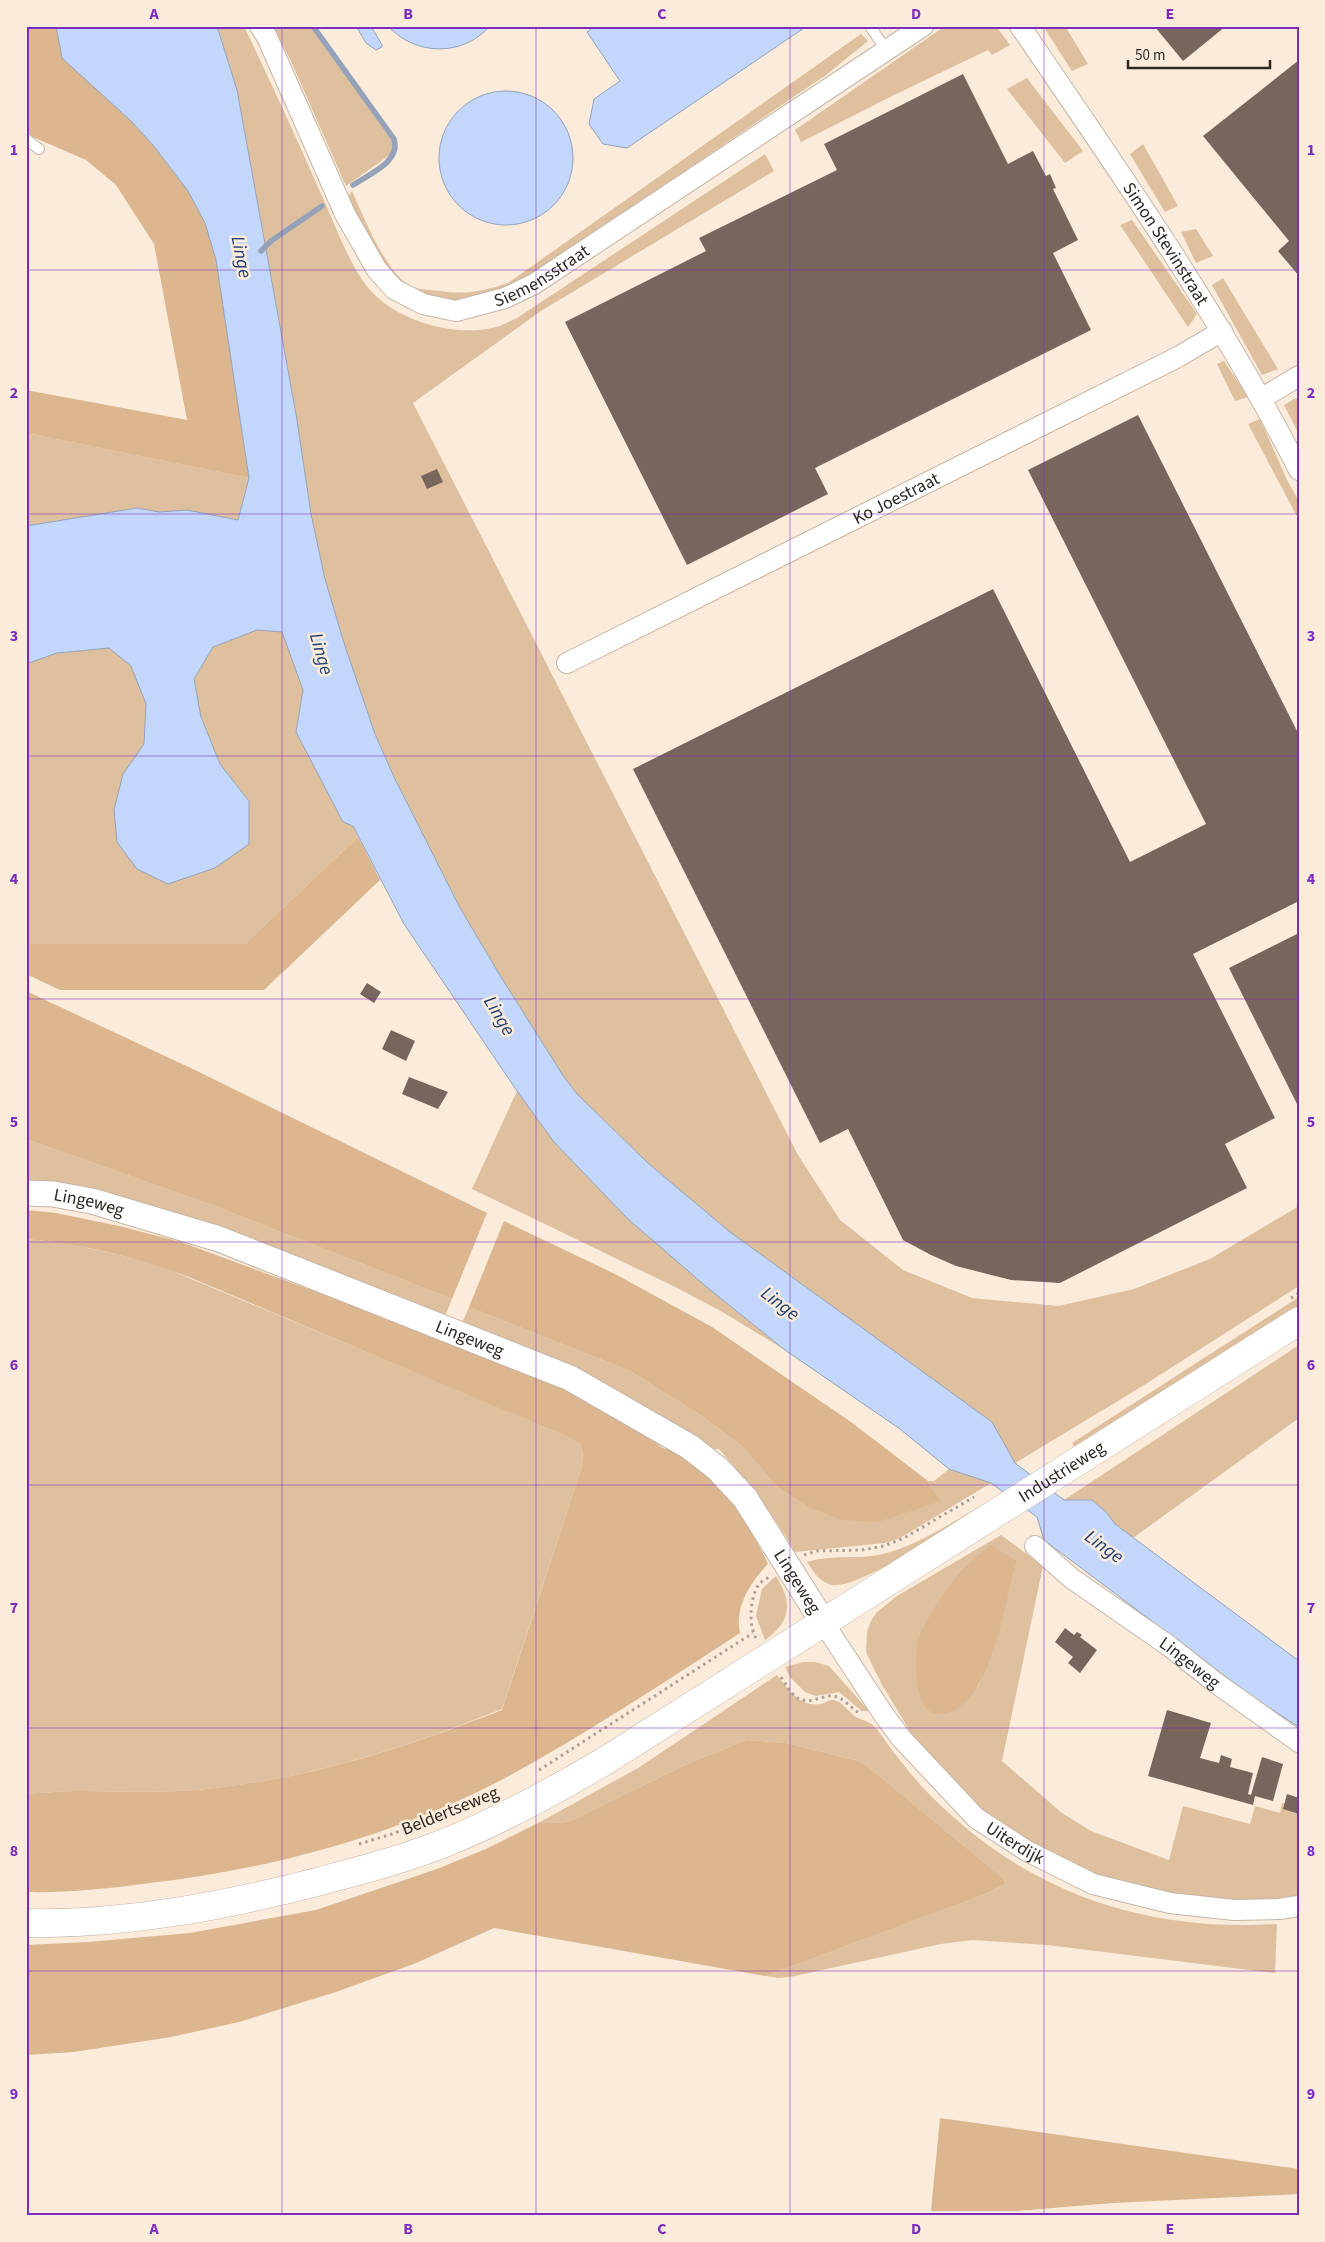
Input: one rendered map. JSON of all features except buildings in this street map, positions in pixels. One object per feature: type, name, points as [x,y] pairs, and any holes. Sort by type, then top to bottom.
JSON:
[{"type":"main road","name":"Industrieweg","points":[[823,1622],[1299,1321]]},
{"type":"main road","name":"Beldertseweg","points":[[26,1923],[67,1924],[169,1913],[261,1896],[380,1866],[447,1842],[528,1806],[608,1759],[823,1622]]},
{"type":"street","name":"Siemensstraat","points":[[260,26],[271,46],[345,214],[377,270],[394,289],[423,304],[456,311],[505,298],[534,284],[923,26]]},
{"type":"street","name":"Simon Stevinstraat","points":[[1020,26],[1154,223],[1222,331],[1262,398],[1299,470]]},
{"type":"street","name":"Ko Joestraat","points":[[567,663],[1169,361],[1222,331]]},
{"type":"street","points":[[1262,398],[1299,376]]},
{"type":"street","name":"Lingeweg","points":[[26,1193],[52,1194],[92,1201],[219,1239],[570,1378],[690,1447],[718,1469],[744,1498],[823,1622]]},
{"type":"street","name":"Lingeweg","points":[[1034,1546],[1072,1578],[1169,1646],[1216,1683],[1299,1742]]},
{"type":"street","name":"Uiterdijk","points":[[823,1622],[879,1708],[901,1738],[976,1818],[1027,1851],[1092,1884],[1170,1903],[1234,1910],[1279,1909],[1299,1906]]},
{"type":"lane","points":[[870,26],[886,50]]},
{"type":"lane","points":[[26,139],[39,149]]},
{"type":"path","points":[[866,1716],[839,1697],[831,1695],[807,1702],[790,1692],[753,1633],[751,1616],[753,1597],[759,1584],[808,1553],[862,1550],[884,1546],[904,1538],[979,1494]]},
{"type":"path","points":[[535,1772],[753,1633]]},
{"type":"path","name":"Beldertseweg","points":[[355,1846],[392,1834],[492,1795]]},
{"type":"shaded area","points":[[26,26],[56,26],[62,58],[131,121],[153,145],[188,191],[205,223],[216,260],[249,478],[26,433],[26,390],[187,420],[154,244],[116,185],[86,160],[26,134]]},
{"type":"shaded area","points":[[217,26],[244,26],[342,243],[362,280],[382,301],[395,310],[428,324],[463,330],[480,330],[499,326],[517,318],[765,154],[774,171],[541,311],[413,403],[798,1155],[840,1220],[903,1270],[972,1298],[1058,1306],[1134,1289],[1210,1259],[1299,1206],[1299,1286],[1141,1387],[1015,1463],[992,1422],[730,1232],[649,1164],[577,1094],[564,1077],[501,977],[460,908],[394,777],[375,734],[344,643],[325,579],[311,514],[297,420],[237,90]]},
{"type":"shaded area","points":[[272,26],[311,26],[398,149],[346,186],[290,59]]},
{"type":"shaded area","points":[[945,26],[996,26],[1010,45],[992,55],[988,50],[801,142],[795,130]]},
{"type":"shaded area","points":[[1043,26],[1065,26],[1088,64],[1072,71]]},
{"type":"shaded area","points":[[861,34],[868,41],[826,75],[513,288],[473,301],[429,301],[389,275],[347,199],[352,191],[377,245],[394,272],[413,287],[449,292],[467,292],[508,283]]},
{"type":"shaded area","points":[[1027,78],[1083,151],[1065,163],[1007,89]]},
{"type":"shaded area","points":[[1143,144],[1178,206],[1165,212],[1130,154]]},
{"type":"shaded area","points":[[1132,220],[1197,314],[1188,327],[1120,225]]},
{"type":"shaded area","points":[[1196,229],[1213,256],[1196,263],[1181,232]]},
{"type":"shaded area","points":[[1223,278],[1278,369],[1262,375],[1212,285]]},
{"type":"shaded area","points":[[1224,361],[1248,397],[1235,401],[1217,364]]},
{"type":"shaded area","points":[[1296,398],[1299,404],[1299,434],[1284,405]]},
{"type":"shaded area","points":[[1260,419],[1287,480],[1299,501],[1299,520],[1248,424]]},
{"type":"shaded area","points":[[26,433],[249,478],[238,520],[187,510],[159,512],[137,508],[26,526]]},
{"type":"shaded area","points":[[257,630],[282,631],[303,690],[296,732],[343,822],[353,826],[358,837],[245,944],[26,944],[26,664],[57,653],[109,648],[131,666],[146,704],[144,744],[123,775],[249,801],[220,764],[201,717],[194,679],[213,647]]},
{"type":"shaded area","points":[[358,837],[380,880],[264,990],[60,990],[26,974],[26,944],[245,944]]},
{"type":"shaded area","points":[[26,991],[197,1071],[487,1213],[452,1299],[212,1205],[26,1139]]},
{"type":"shaded area","points":[[517,1091],[554,1142],[628,1219],[709,1289],[785,1350],[719,1310],[673,1286],[472,1189]]},
{"type":"shaded area","points":[[26,1139],[212,1205],[452,1299],[443,1321],[26,1187]]},
{"type":"shaded area","points":[[26,1210],[56,1213],[119,1226],[181,1242],[330,1297],[558,1386],[629,1424],[663,1448],[691,1457],[744,1515],[768,1564],[745,1595],[739,1614],[740,1633],[597,1725],[509,1776],[422,1816],[377,1833],[284,1859],[190,1878],[99,1889],[26,1892],[26,1793],[180,1791],[252,1783],[325,1768],[397,1748],[502,1710],[581,1469],[583,1457],[581,1445],[566,1436],[189,1277],[109,1252],[68,1244],[26,1239]]},
{"type":"shaded area","points":[[504,1221],[615,1274],[712,1327],[851,1422],[928,1481],[941,1501],[878,1522],[842,1520],[808,1507],[777,1487],[744,1448],[702,1416],[630,1371],[469,1307]]},
{"type":"shaded area","points":[[26,1239],[93,1249],[158,1265],[484,1401],[566,1436],[581,1445],[583,1457],[581,1469],[502,1709],[467,1723],[362,1758],[325,1768],[252,1783],[180,1791],[26,1793]]},
{"type":"shaded area","points":[[1299,1297],[1299,1307],[1075,1449],[1072,1443]]},
{"type":"shaded area","points":[[469,1307],[630,1371],[702,1416],[744,1448],[777,1487],[808,1507],[941,1501],[928,1481],[934,1481],[949,1469],[991,1483],[900,1538],[885,1543],[795,1552],[760,1499],[719,1449],[699,1449],[460,1328]]},
{"type":"shaded area","points":[[1299,1345],[1299,1418],[1133,1538],[1115,1524],[1106,1512],[1064,1500]]},
{"type":"shaded area","points":[[997,1496],[915,1550],[866,1576],[846,1583],[827,1584],[817,1576],[807,1562],[826,1558],[874,1556],[897,1550],[942,1529]]},
{"type":"shaded area","points":[[1001,1535],[1043,1566],[1002,1761],[1062,1813],[1091,1831],[1169,1860],[1183,1806],[1250,1824],[1255,1806],[1280,1813],[1282,1803],[1299,1807],[1299,1900],[1216,1906],[1070,1868],[977,1810],[911,1733],[881,1683],[866,1652],[867,1631],[871,1621],[876,1613],[897,1596]],"holes":[[[1017,1561],[992,1653],[977,1689]]]},
{"type":"shaded area","points":[[991,1545],[1017,1561],[996,1642],[985,1673],[973,1693],[949,1713],[935,1714],[923,1704],[920,1696],[916,1675],[916,1653],[919,1637],[933,1610],[959,1573]]},
{"type":"shaded area","points":[[776,1576],[785,1595],[787,1611],[780,1626],[765,1640],[756,1616],[762,1589]]},
{"type":"shaded area","points":[[804,1662],[815,1662],[829,1666],[869,1711],[862,1711],[839,1692],[816,1696],[805,1692],[790,1677],[785,1667]]},
{"type":"shaded area","points":[[777,1675],[790,1692],[801,1700],[813,1704],[821,1704],[831,1700],[836,1701],[856,1717],[873,1725],[919,1783],[967,1829],[1006,1857],[1046,1881],[1089,1899],[1133,1912],[1179,1921],[1227,1925],[1277,1924],[1275,1973],[1047,1945],[972,1940],[941,1944],[790,1977],[766,1976],[983,1895],[1005,1884],[1004,1879],[866,1765],[855,1760],[786,1743],[746,1740],[685,1765],[570,1821],[560,1823],[540,1822],[638,1768]]},
{"type":"shaded area","points":[[746,1740],[786,1743],[855,1760],[866,1765],[1004,1879],[1005,1884],[983,1895],[766,1976],[494,1928],[416,1963],[336,1992],[239,2022],[171,2037],[74,2052],[26,2055],[26,1945],[88,1942],[190,1933],[316,1910],[437,1869],[486,1849],[540,1822],[560,1823],[570,1821],[685,1765]]},
{"type":"shaded area","points":[[940,2118],[1299,2169],[1299,2194],[1113,2203],[1017,2211],[931,2211]]},
{"type":"water","name":"Linge","points":[[56,26],[217,26],[237,90],[297,420],[311,514],[325,579],[344,643],[375,734],[394,777],[460,908],[564,1077],[577,1094],[649,1164],[730,1232],[992,1422],[1015,1463],[1064,1500],[1092,1500],[1106,1512],[1115,1524],[1299,1661],[1299,1727],[1254,1698],[1044,1540],[1037,1517],[991,1483],[949,1469],[900,1429],[785,1350],[709,1289],[628,1219],[554,1142],[517,1091],[404,924],[353,826],[343,822],[296,732],[303,690],[282,632],[257,630],[213,647],[194,679],[201,717],[220,764],[249,801],[249,844],[215,868],[168,884],[137,869],[117,842],[114,810],[123,774],[144,744],[146,704],[131,666],[109,648],[57,653],[26,664],[26,526],[137,508],[159,512],[187,510],[238,520],[249,478],[216,260],[205,223],[188,191],[153,145],[131,121],[62,58]]},
{"type":"water","points":[[356,26],[371,26],[382,47],[376,50],[366,43]]},
{"type":"water","points":[[388,26],[490,26],[479,36],[466,43],[453,48],[439,49],[412,43],[399,36]]},
{"type":"water","points":[[595,26],[807,26],[627,148],[603,144],[589,124],[594,99],[620,81],[587,32]]},
{"type":"water","points":[[506,91],[532,96],[554,110],[568,132],[573,158],[568,184],[554,206],[532,220],[506,225],[480,220],[458,206],[444,184],[439,158],[444,132],[458,110],[480,96]]},
{"type":"waterway","points":[[313,26],[394,139],[395,147],[388,161],[375,172],[353,185]]},
{"type":"waterway","points":[[261,251],[271,241],[322,206]]}]
